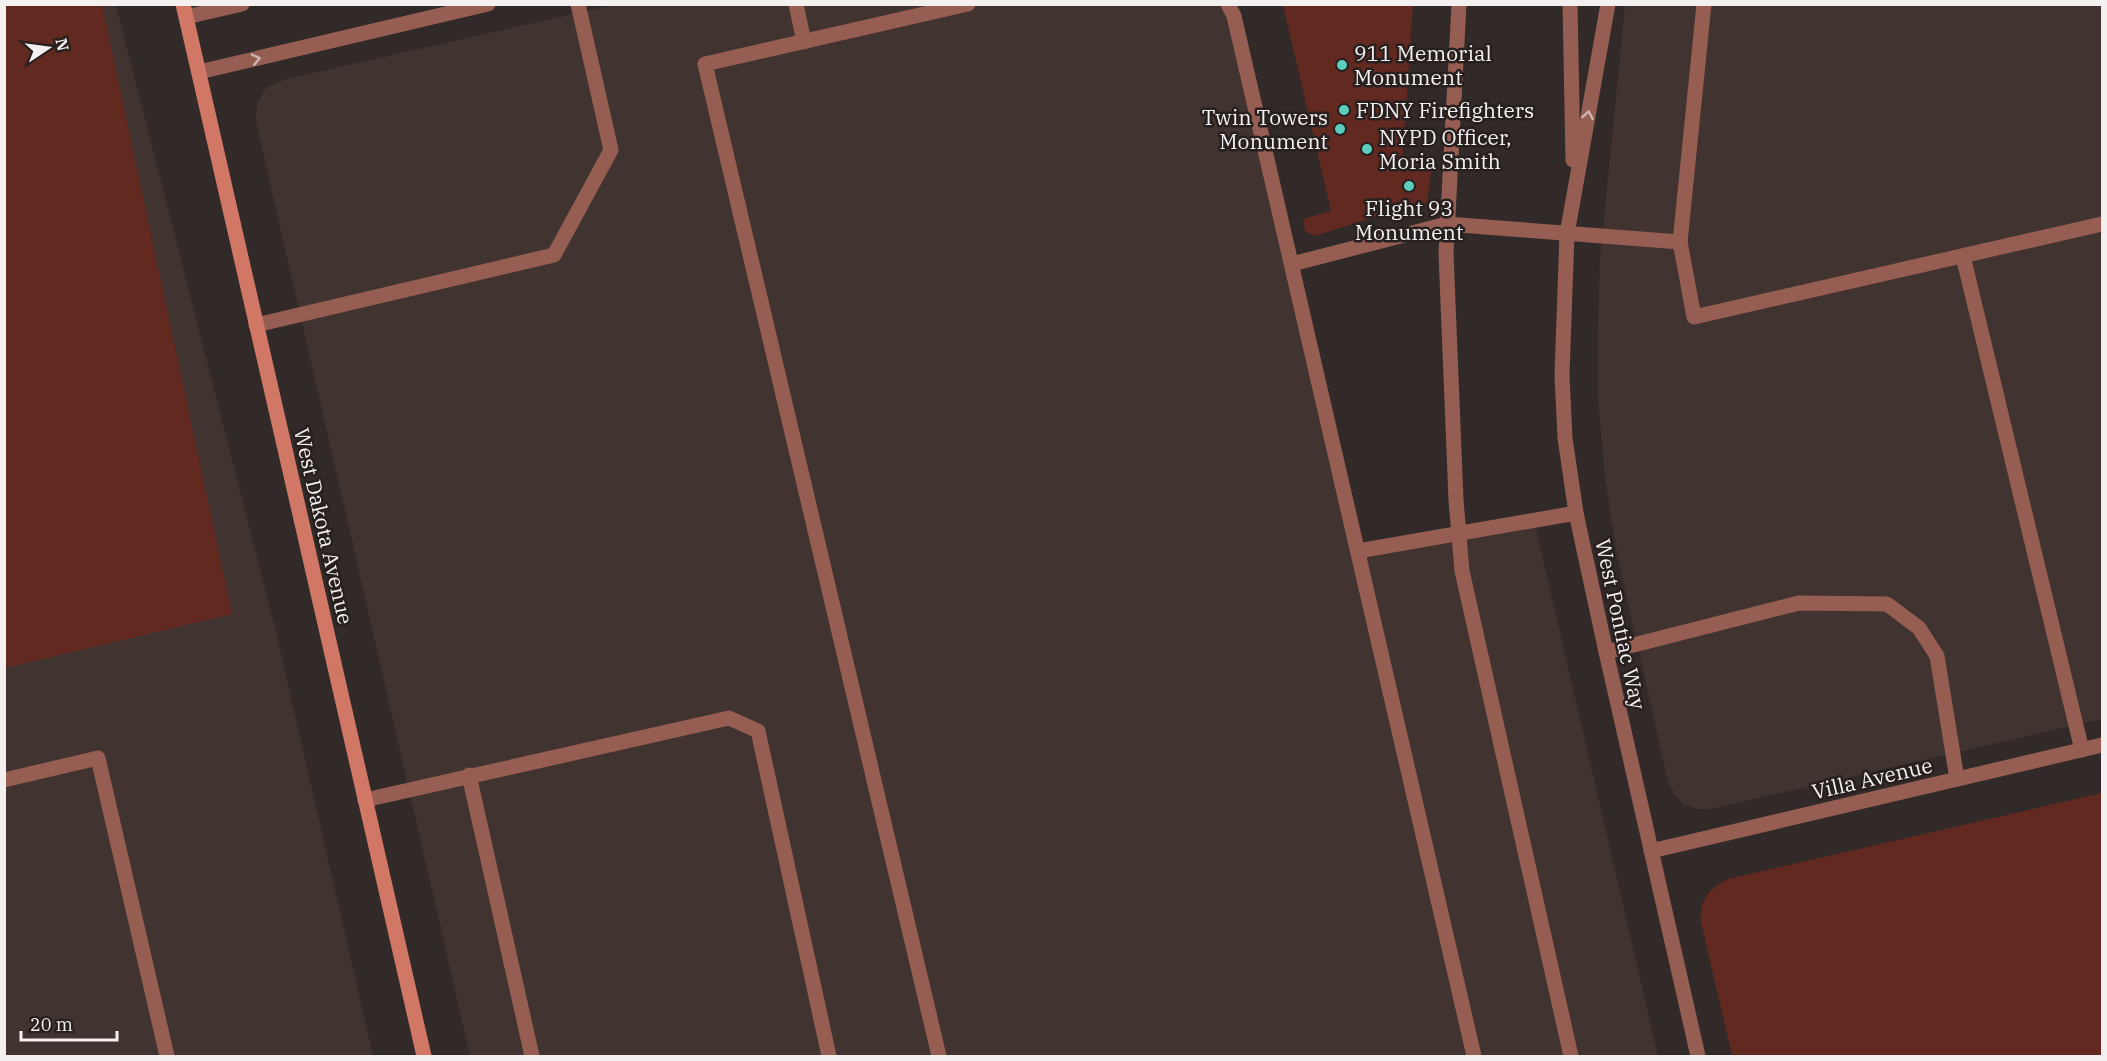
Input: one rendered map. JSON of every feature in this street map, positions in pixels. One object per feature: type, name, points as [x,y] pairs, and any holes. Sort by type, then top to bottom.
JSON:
[{"type":"street","points":[[185,11],[242,4]]},
{"type":"street","points":[[199,72],[488,4]]},
{"type":"street","points":[[256,325],[554,255],[611,150],[578,4]]},
{"type":"street","points":[[795,4],[804,42]]},
{"type":"street","points":[[939,1056],[705,64],[968,4]]},
{"type":"street","points":[[1228,4],[1234,16],[1292,264],[1474,1056]]},
{"type":"street","points":[[1460,4],[1446,253],[1458,534],[1462,571],[1571,1056]]},
{"type":"street","name":"West Pontiac Way","points":[[1570,4],[1573,193]]},
{"type":"street","name":"West Pontiac Way","points":[[1608,4],[1567,234],[1562,375],[1565,438],[1576,513],[1698,1056]]},
{"type":"street","points":[[1704,4],[1680,242],[1694,317],[2103,224]]},
{"type":"street","name":"West Dakota Avenue","points":[[185,11],[424,1056]]},
{"type":"street","points":[[1292,264],[1448,224],[1680,242]]},
{"type":"street","points":[[1963,255],[2082,750]]},
{"type":"street","points":[[1358,551],[1576,513]]},
{"type":"street","points":[[1606,652],[1799,603],[1887,604],[1919,628],[1937,656],[1957,779]]},
{"type":"street","points":[[365,800],[729,718],[758,731],[829,1056]]},
{"type":"street","name":"Villa Avenue","points":[[1651,851],[2103,745]]},
{"type":"street","points":[[4,780],[98,758],[167,1056]]},
{"type":"street","points":[[469,776],[532,1056]]},
{"type":"shaded area","points":[[4,5],[102,5],[232,614],[5,668]]},
{"type":"shaded area","points":[[5,5],[116,5],[276,632],[373,1056],[5,1056]]},
{"type":"shaded area","points":[[612,5],[1228,5],[1358,551],[1534,520],[1658,1056],[470,1056],[256,122],[257,103],[266,88],[282,80]]},
{"type":"shaded area","points":[[1283,5],[1413,5],[1402,165],[1432,165],[1427,202],[1415,208],[1390,212],[1315,236],[1305,231],[1303,219],[1331,211]]},
{"type":"shaded area","points":[[1625,5],[2102,5],[2102,719],[1710,809],[1697,809],[1684,804],[1674,794],[1668,782],[1617,554],[1605,477],[1598,398],[1600,259]]},
{"type":"shaded area","points":[[2102,793],[2102,1056],[1732,1056],[1701,922],[1704,901],[1715,887],[1728,879]]},
{"type":"place","name":"911 Memorial Monument","points":[[1342,65]]},
{"type":"place","name":"FDNY Firefighters","points":[[1344,110]]},
{"type":"place","name":"Twin Towers Monument","points":[[1340,129]]},
{"type":"place","name":"NYPD Officer, Moria Smith","points":[[1367,149]]},
{"type":"place","name":"Flight 93 Monument","points":[[1409,186]]}]
